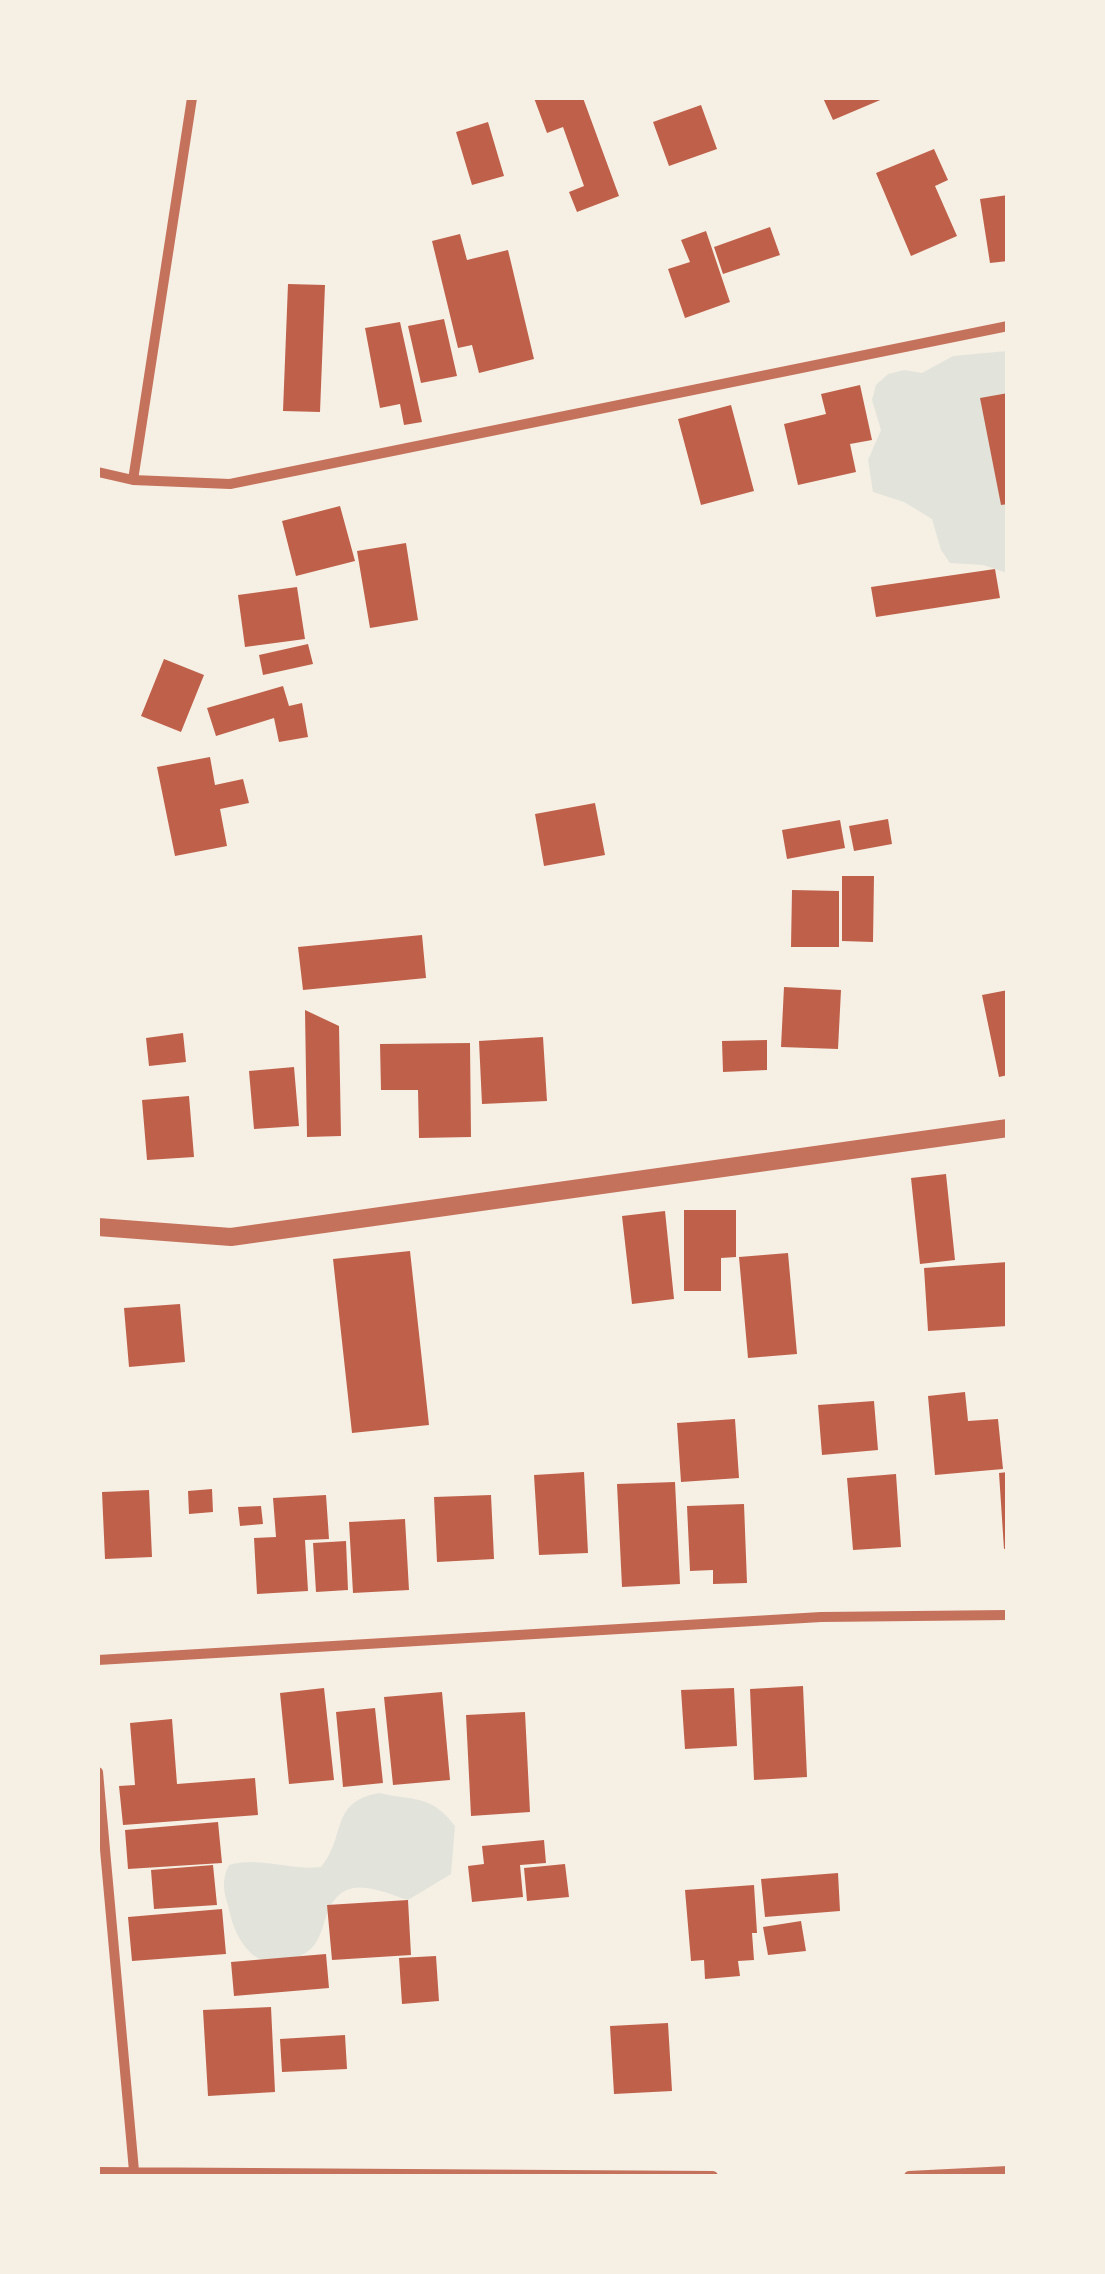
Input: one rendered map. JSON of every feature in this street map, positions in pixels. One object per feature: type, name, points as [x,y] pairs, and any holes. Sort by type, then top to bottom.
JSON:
[{"type":"street","points":[[133,480],[192,98]]},
{"type":"street","points":[[98,472],[133,480],[230,484],[1008,326]]},
{"type":"street","points":[[98,1227],[230,1237],[1008,1128]]},
{"type":"street","points":[[98,1660],[821,1617],[1008,1614]]},
{"type":"street","points":[[98,1772],[134,2172]]},
{"type":"street","points":[[910,2176],[1008,2171]]},
{"type":"street","points":[[98,2172],[713,2176]]},
{"type":"shaded area","points":[[1007,351],[1007,573],[983,565],[950,563],[941,550],[932,519],[904,502],[873,492],[868,460],[881,430],[872,400],[876,385],[888,374],[904,370],[922,373],[953,356]]},
{"type":"shaded area","points":[[379,1793],[421,1800],[438,1808],[455,1826],[451,1874],[408,1900],[370,1888],[347,1890],[330,1907],[318,1939],[301,1956],[268,1961],[256,1957],[242,1942],[233,1923],[224,1885],[229,1865],[252,1862],[321,1867],[352,1804]]},
{"type":"building","points":[[534,98],[583,98],[619,196],[577,212],[569,192],[584,186],[563,127],[547,133]]},
{"type":"building","points":[[823,98],[885,98],[833,120]]},
{"type":"building","points":[[701,105],[717,149],[669,166],[653,122]]},
{"type":"building","points":[[488,122],[504,176],[472,185],[456,132]]},
{"type":"building","points":[[934,149],[948,180],[935,186],[957,236],[911,256],[876,173]]},
{"type":"building","points":[[1008,195],[1008,261],[990,263],[980,199]]},
{"type":"building","points":[[770,227],[780,255],[723,274],[714,247]]},
{"type":"building","points":[[706,231],[730,302],[685,318],[668,269],[690,262],[681,240]]},
{"type":"building","points":[[460,234],[467,260],[508,250],[534,359],[479,373],[472,345],[458,348],[432,241]]},
{"type":"building","points":[[288,284],[325,285],[320,412],[283,411]]},
{"type":"building","points":[[444,319],[457,376],[421,383],[408,326]]},
{"type":"building","points":[[400,322],[422,422],[404,425],[400,404],[380,408],[365,328]]},
{"type":"building","points":[[860,385],[872,440],[850,444],[856,472],[798,485],[784,424],[826,414],[821,394]]},
{"type":"building","points":[[1008,393],[1008,504],[1001,505],[980,398]]},
{"type":"building","points":[[731,405],[754,491],[701,505],[678,419]]},
{"type":"building","points":[[340,506],[355,561],[296,576],[282,521]]},
{"type":"building","points":[[406,543],[418,620],[370,628],[357,551]]},
{"type":"building","points":[[995,569],[1000,598],[876,617],[871,587]]},
{"type":"building","points":[[297,587],[305,639],[245,647],[238,595]]},
{"type":"building","points":[[308,644],[313,664],[263,675],[259,655]]},
{"type":"building","points":[[164,659],[204,675],[181,732],[141,716]]},
{"type":"building","points":[[283,686],[289,706],[302,703],[308,737],[279,742],[274,718],[216,736],[207,708]]},
{"type":"building","points":[[210,757],[215,785],[243,779],[249,803],[220,809],[227,846],[175,856],[157,767]]},
{"type":"building","points":[[595,803],[605,855],[544,866],[535,814]]},
{"type":"building","points":[[888,819],[892,844],[854,851],[849,826]]},
{"type":"building","points":[[840,820],[845,848],[787,859],[782,830]]},
{"type":"building","points":[[842,876],[874,876],[873,942],[842,941]]},
{"type":"building","points":[[792,890],[839,891],[839,947],[791,947]]},
{"type":"building","points":[[422,935],[426,978],[303,990],[298,947]]},
{"type":"building","points":[[784,987],[841,990],[838,1049],[781,1047]]},
{"type":"building","points":[[1008,990],[1008,1075],[999,1077],[982,995]]},
{"type":"building","points":[[305,1010],[339,1026],[341,1136],[307,1137]]},
{"type":"building","points":[[183,1033],[186,1062],[149,1066],[146,1038]]},
{"type":"building","points":[[543,1037],[547,1101],[482,1104],[479,1041]]},
{"type":"building","points":[[767,1040],[767,1070],[723,1072],[722,1041]]},
{"type":"building","points":[[470,1043],[471,1137],[419,1138],[418,1090],[381,1090],[380,1044]]},
{"type":"building","points":[[294,1067],[299,1126],[254,1129],[249,1071]]},
{"type":"building","points":[[189,1096],[194,1157],[147,1160],[142,1100]]},
{"type":"building","points":[[946,1174],[955,1260],[920,1264],[911,1178]]},
{"type":"building","points":[[684,1210],[736,1210],[736,1257],[721,1258],[721,1291],[684,1291]]},
{"type":"building","points":[[665,1211],[674,1299],[632,1304],[622,1216]]},
{"type":"building","points":[[410,1251],[429,1425],[352,1433],[333,1259]]},
{"type":"building","points":[[788,1253],[797,1354],[748,1358],[739,1257]]},
{"type":"building","points":[[1008,1262],[1008,1326],[928,1331],[924,1268]]},
{"type":"building","points":[[180,1304],[185,1362],[129,1367],[124,1308]]},
{"type":"building","points":[[965,1392],[968,1421],[998,1419],[1003,1469],[935,1475],[928,1396]]},
{"type":"building","points":[[874,1401],[878,1450],[822,1455],[818,1405]]},
{"type":"building","points":[[735,1419],[739,1478],[681,1482],[677,1423]]},
{"type":"building","points":[[584,1472],[588,1553],[539,1555],[534,1475]]},
{"type":"building","points":[[1008,1472],[1008,1548],[1004,1549],[999,1473]]},
{"type":"building","points":[[896,1474],[901,1547],[853,1550],[847,1478]]},
{"type":"building","points":[[675,1482],[680,1584],[622,1587],[617,1484]]},
{"type":"building","points":[[212,1489],[213,1512],[189,1514],[188,1491]]},
{"type":"building","points":[[149,1490],[152,1557],[105,1559],[102,1492]]},
{"type":"building","points":[[326,1495],[329,1539],[305,1540],[308,1591],[257,1594],[254,1538],[276,1537],[273,1498]]},
{"type":"building","points":[[491,1495],[494,1559],[437,1562],[434,1497]]},
{"type":"building","points":[[744,1504],[747,1583],[713,1584],[713,1570],[690,1571],[687,1506]]},
{"type":"building","points":[[261,1506],[263,1524],[240,1526],[238,1507]]},
{"type":"building","points":[[405,1519],[409,1590],[353,1593],[349,1522]]},
{"type":"building","points":[[346,1541],[348,1590],[316,1592],[313,1543]]},
{"type":"building","points":[[803,1686],[807,1777],[754,1780],[750,1689]]},
{"type":"building","points":[[324,1688],[334,1780],[289,1784],[280,1693]]},
{"type":"building","points":[[734,1688],[737,1746],[685,1749],[681,1690]]},
{"type":"building","points":[[442,1692],[450,1780],[393,1785],[384,1697]]},
{"type":"building","points":[[375,1708],[383,1783],[343,1787],[336,1712]]},
{"type":"building","points":[[525,1712],[530,1812],[471,1816],[466,1715]]},
{"type":"building","points":[[172,1719],[177,1784],[255,1778],[258,1815],[123,1825],[119,1786],[135,1785],[130,1723]]},
{"type":"building","points":[[218,1822],[222,1863],[128,1869],[125,1830]]},
{"type":"building","points":[[544,1840],[546,1863],[520,1865],[523,1897],[472,1902],[468,1866],[484,1864],[482,1846]]},
{"type":"building","points":[[565,1864],[569,1897],[527,1901],[524,1868]]},
{"type":"building","points":[[213,1865],[217,1905],[154,1909],[151,1870]]},
{"type":"building","points":[[838,1873],[840,1911],[765,1917],[761,1879]]},
{"type":"building","points":[[754,1885],[754,1960],[738,1961],[740,1976],[705,1979],[704,1960],[691,1961],[685,1890]]},
{"type":"building","points":[[408,1900],[411,1955],[332,1960],[327,1905]]},
{"type":"building","points":[[222,1909],[226,1954],[132,1961],[128,1917]]},
{"type":"building","points":[[801,1921],[806,1951],[768,1955],[763,1927]]},
{"type":"building","points":[[326,1954],[329,1988],[234,1996],[231,1962]]},
{"type":"building","points":[[436,1956],[439,2001],[402,2004],[399,1958]]},
{"type":"building","points":[[271,2007],[275,2092],[208,2096],[203,2010]]},
{"type":"building","points":[[668,2023],[672,2091],[614,2094],[610,2026]]},
{"type":"building","points":[[345,2035],[347,2069],[282,2072],[280,2039]]}]
